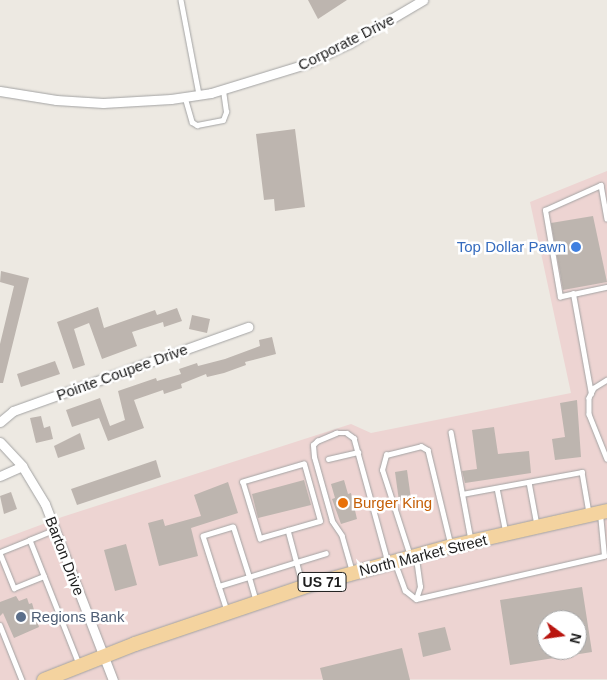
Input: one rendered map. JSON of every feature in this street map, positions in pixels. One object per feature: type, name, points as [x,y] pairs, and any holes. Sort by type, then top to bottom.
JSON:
[{"type":"main road","name":"North Market Street","points":[[44,680],[104,656],[303,587],[452,546],[599,513]]},
{"type":"street","name":"Corporate Drive","points":[[0,91],[56,100],[103,103],[185,97],[223,90],[306,64],[365,35],[423,0]]},
{"type":"street","name":"Pointe Coupee Drive","points":[[0,422],[13,410],[248,327]]},
{"type":"street","name":"Barton Drive","points":[[0,442],[22,466],[45,504],[113,680]]},
{"type":"street","points":[[0,476],[22,466]]},
{"type":"lane","points":[[183,2],[199,95]]},
{"type":"lane","points":[[185,97],[188,118],[197,125],[206,124],[223,120],[226,112],[223,90]]},
{"type":"lane","points":[[607,182],[545,210],[560,297],[607,287]]},
{"type":"lane","points":[[601,185],[607,218]]},
{"type":"lane","points":[[574,294],[591,394],[590,414],[607,459]]},
{"type":"lane","points":[[591,394],[607,380]]},
{"type":"lane","points":[[451,432],[471,542]]},
{"type":"lane","points":[[352,573],[342,536],[332,521],[313,445],[336,433],[347,433],[354,438],[391,562],[405,590],[416,599]]},
{"type":"lane","points":[[416,599],[420,587],[413,556],[382,470],[386,455],[421,446],[428,450],[452,546]]},
{"type":"lane","points":[[328,460],[358,452]]},
{"type":"lane","points":[[304,464],[320,521],[288,530],[260,538],[243,482],[304,464]]},
{"type":"lane","points":[[416,599],[604,556],[599,513],[582,472],[462,494]]},
{"type":"lane","points":[[529,482],[537,526]]},
{"type":"lane","points":[[497,488],[506,533]]},
{"type":"lane","points":[[227,612],[204,536],[233,527],[256,602]]},
{"type":"lane","points":[[44,576],[14,588],[0,553],[55,530]]},
{"type":"lane","points":[[288,530],[303,587]]},
{"type":"lane","points":[[30,540],[79,666]]},
{"type":"lane","points":[[219,586],[326,553]]},
{"type":"lane","points":[[0,626],[22,680]]},
{"type":"shaded area","points":[[607,171],[607,679],[0,680],[0,540],[62,517],[351,424],[371,433],[571,393],[530,202]]},
{"type":"building","points":[[308,0],[347,0],[318,19]]},
{"type":"building","points":[[295,129],[305,207],[275,211],[274,199],[264,200],[256,134]]},
{"type":"building","name":"Top Dollar Pawn","points":[[593,216],[607,282],[563,290],[551,223]]},
{"type":"building","points":[[1,271],[29,278],[3,383],[0,383],[0,344],[14,286],[0,282]]},
{"type":"building","points":[[98,307],[104,328],[155,310],[157,315],[177,308],[182,321],[164,327],[163,322],[132,332],[137,346],[102,359],[89,323],[74,329],[85,365],[73,369],[57,322]]},
{"type":"building","points":[[192,315],[210,319],[207,333],[189,329]]},
{"type":"building","points":[[272,337],[276,354],[245,362],[246,365],[224,373],[207,377],[206,374],[181,384],[182,388],[164,394],[163,390],[134,400],[144,428],[108,441],[99,418],[72,427],[66,410],[100,398],[110,426],[125,420],[118,391],[156,378],[157,381],[181,374],[179,369],[197,363],[198,366],[225,359],[260,346],[259,340]]},
{"type":"building","points":[[55,361],[60,374],[21,387],[17,374]]},
{"type":"building","points":[[577,400],[581,457],[555,460],[552,439],[565,437],[560,403]]},
{"type":"building","points":[[41,416],[44,428],[50,426],[53,439],[36,443],[30,418]]},
{"type":"building","points":[[494,427],[498,454],[529,451],[531,473],[465,483],[462,471],[477,469],[472,430]]},
{"type":"building","points":[[80,433],[85,449],[58,458],[54,446]]},
{"type":"building","points":[[156,460],[161,477],[77,505],[71,489]]},
{"type":"building","points":[[407,470],[411,499],[399,501],[395,472]]},
{"type":"building","points":[[304,480],[311,505],[258,518],[252,494]]},
{"type":"building","name":"Burger King","points":[[344,480],[348,494],[351,493],[357,519],[341,524],[332,499],[335,498],[331,484]]},
{"type":"building","points":[[228,482],[238,513],[191,528],[198,556],[159,566],[148,523],[163,519],[165,526],[201,516],[194,495]]},
{"type":"building","points":[[11,492],[17,509],[4,514],[0,496]]},
{"type":"building","points":[[126,544],[137,585],[115,591],[104,550]]},
{"type":"building","points":[[582,587],[586,610],[537,610],[537,660],[542,660],[510,665],[500,600]]},
{"type":"building","name":"Regions Bank","points":[[16,596],[19,601],[27,598],[29,604],[32,603],[39,627],[14,638],[3,613],[0,616],[0,602]]},
{"type":"building","points":[[587,620],[592,652],[587,653]]},
{"type":"building","points":[[445,627],[451,650],[423,657],[418,633]]},
{"type":"building","points":[[402,648],[410,680],[323,680],[320,668]]},
{"type":"place","name":"Top Dollar Pawn","points":[[576,247]]},
{"type":"place","name":"Burger King","points":[[343,503]]},
{"type":"place","name":"Regions Bank","points":[[21,617]]}]
